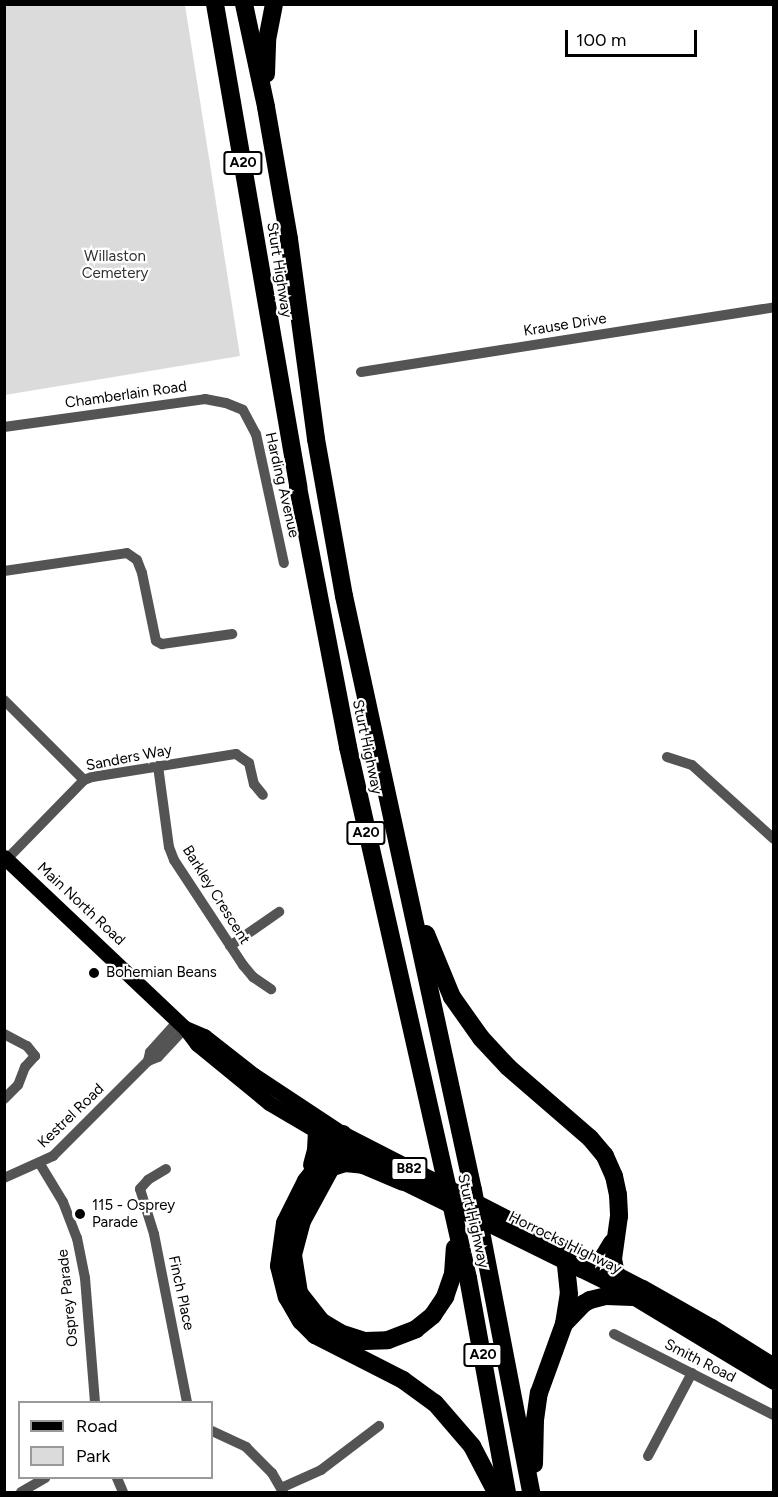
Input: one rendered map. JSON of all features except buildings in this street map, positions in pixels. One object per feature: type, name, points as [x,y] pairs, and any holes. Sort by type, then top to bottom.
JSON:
[{"type":"highway","name":"Sturt Highway","points":[[215,4],[292,453],[348,747],[468,1278],[507,1492]]},
{"type":"highway","name":"Sturt Highway","points":[[244,4],[266,106],[289,239],[316,439],[344,596],[483,1236],[532,1492]]},
{"type":"highway","points":[[266,106],[267,40],[274,4]]},
{"type":"highway","points":[[397,847],[435,959],[463,1014],[508,1067],[579,1127],[605,1156],[614,1176],[618,1195],[613,1259],[616,1275]]},
{"type":"highway","points":[[316,1131],[315,1158],[285,1223],[279,1256],[283,1287],[295,1313],[315,1335],[403,1380],[435,1404],[472,1446],[496,1492]]},
{"type":"highway","points":[[306,1181],[328,1150],[340,1138]]},
{"type":"highway","points":[[340,1138],[339,1153],[333,1167],[300,1227],[294,1244],[293,1266],[299,1293],[309,1309],[322,1322],[339,1333],[365,1341],[388,1340],[407,1334],[433,1315],[445,1298],[453,1274],[454,1220]]},
{"type":"highway","name":"Horrocks Highway","points":[[340,1138],[403,1182],[582,1266],[774,1382]]},
{"type":"highway","name":"Horrocks Highway","points":[[340,1138],[553,1243],[582,1266],[616,1275],[712,1327],[774,1366]]},
{"type":"highway","points":[[333,1167],[345,1163],[363,1165],[403,1182]]},
{"type":"highway","points":[[532,1492],[536,1408],[544,1377],[564,1324],[569,1294],[582,1266],[615,1238]]},
{"type":"highway","points":[[553,1243],[582,1266]]},
{"type":"highway","points":[[564,1324],[590,1300],[606,1296],[633,1297]]},
{"type":"main road","name":"Main North Road","points":[[6,858],[181,1024],[197,1044],[269,1103],[316,1131],[340,1138]]},
{"type":"main road","name":"Main North Road","points":[[181,1024],[204,1036],[340,1138]]},
{"type":"street","name":"Krause Drive","points":[[361,372],[774,307]]},
{"type":"street","name":"Chamberlain Road","points":[[4,427],[205,399],[226,403],[248,415]]},
{"type":"street","name":"Harding Avenue","points":[[248,415],[256,434],[284,563]]},
{"type":"street","points":[[4,571],[127,553],[137,560],[142,573],[156,641],[162,644],[232,634]]},
{"type":"street","points":[[4,700],[84,780]]},
{"type":"street","name":"Sanders Way","points":[[6,858],[84,780],[236,754],[249,763],[254,784],[263,795]]},
{"type":"street","points":[[667,757],[692,765],[774,839]]},
{"type":"street","name":"Barkley Crescent","points":[[158,766],[169,848],[174,860],[253,977],[271,989]]},
{"type":"street","points":[[230,946],[279,912]]},
{"type":"street","name":"Kestrel Road","points":[[4,1178],[40,1164],[53,1156],[148,1061],[158,1057],[181,1024]]},
{"type":"street","points":[[4,1034],[27,1046],[35,1056],[25,1067],[18,1085],[4,1099]]},
{"type":"street","name":"Osprey Parade","points":[[40,1164],[63,1202],[79,1248],[85,1278],[95,1401]]},
{"type":"street","name":"Finch Place","points":[[166,1169],[148,1180],[140,1189],[154,1234],[187,1401]]},
{"type":"street","name":"Smith Road","points":[[614,1334],[774,1415]]},
{"type":"street","points":[[648,1456],[692,1373]]},
{"type":"street","points":[[213,1431],[246,1447],[272,1473],[282,1490],[321,1470],[379,1425]]},
{"type":"street","points":[[21,1492],[43,1479]]},
{"type":"green space","name":"Willaston Cemetery","points":[[5,4],[185,5],[240,356],[5,395]]},
{"type":"place","name":"Bohemian Beans","points":[[94,973]]},
{"type":"place","name":"115 - Osprey Parade","points":[[80,1214]]}]
